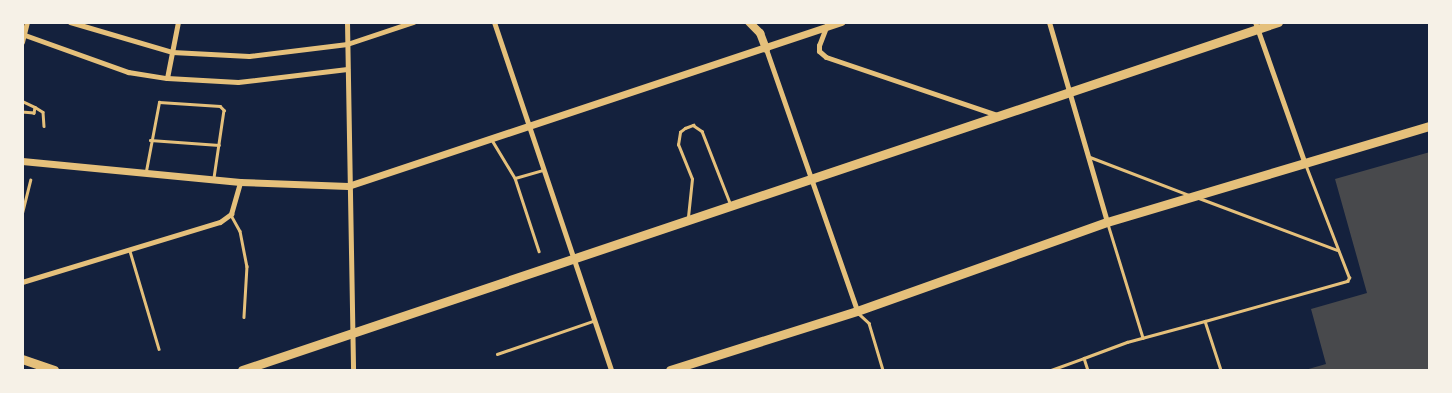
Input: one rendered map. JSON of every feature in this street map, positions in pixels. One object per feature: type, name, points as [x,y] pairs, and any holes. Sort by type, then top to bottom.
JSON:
[{"type":"main road","points":[[749,22],[760,33],[766,49]]},
{"type":"main road","points":[[242,370],[1071,94],[1256,26],[1278,22]]},
{"type":"main road","points":[[670,370],[857,312],[1107,222],[1196,198],[1430,126]]},
{"type":"main road","points":[[22,359],[54,370]]},
{"type":"street","points":[[22,42],[27,22]]},
{"type":"street","points":[[70,22],[172,52],[249,56],[347,44],[413,22]]},
{"type":"street","points":[[167,78],[178,22]]},
{"type":"street","points":[[347,22],[348,186],[353,370]]},
{"type":"street","points":[[494,22],[527,125],[611,370]]},
{"type":"street","points":[[22,161],[213,180],[348,186],[527,125],[766,49],[827,25],[841,22]]},
{"type":"street","points":[[1049,22],[1090,157],[1107,222]]},
{"type":"street","points":[[827,25],[819,45],[819,51],[826,57],[1003,117]]},
{"type":"street","points":[[1256,26],[1305,164]]},
{"type":"street","points":[[23,34],[128,72],[167,78],[238,82],[347,69]]},
{"type":"street","points":[[766,49],[857,312]]},
{"type":"street","points":[[22,282],[220,222],[231,214],[240,182]]},
{"type":"lane","points":[[22,101],[31,102],[43,112],[44,126]]},
{"type":"lane","points":[[146,173],[150,140],[159,102],[220,106],[224,110],[213,180]]},
{"type":"lane","points":[[22,112],[30,114],[35,107]]},
{"type":"lane","points":[[687,221],[692,179],[678,145],[680,132],[693,125],[702,131],[731,206]]},
{"type":"lane","points":[[491,138],[515,178],[539,251]]},
{"type":"lane","points":[[150,140],[219,146]]},
{"type":"lane","points":[[1090,157],[1338,251]]},
{"type":"lane","points":[[1051,370],[1143,338],[1342,284],[1349,278],[1305,164]]},
{"type":"lane","points":[[515,178],[543,170]]},
{"type":"lane","points":[[23,212],[30,180]]},
{"type":"lane","points":[[231,214],[240,231],[247,266],[244,317]]},
{"type":"lane","points":[[1107,222],[1143,338]]},
{"type":"lane","points":[[129,249],[159,349]]},
{"type":"lane","points":[[857,312],[869,323],[883,370]]},
{"type":"lane","points":[[497,354],[594,321]]},
{"type":"lane","points":[[1205,321],[1221,370]]},
{"type":"lane","points":[[1084,358],[1088,370]]},
{"type":"building","points":[[1430,152],[1430,370],[1305,370],[1326,364],[1311,309],[1367,293],[1335,179]]}]
